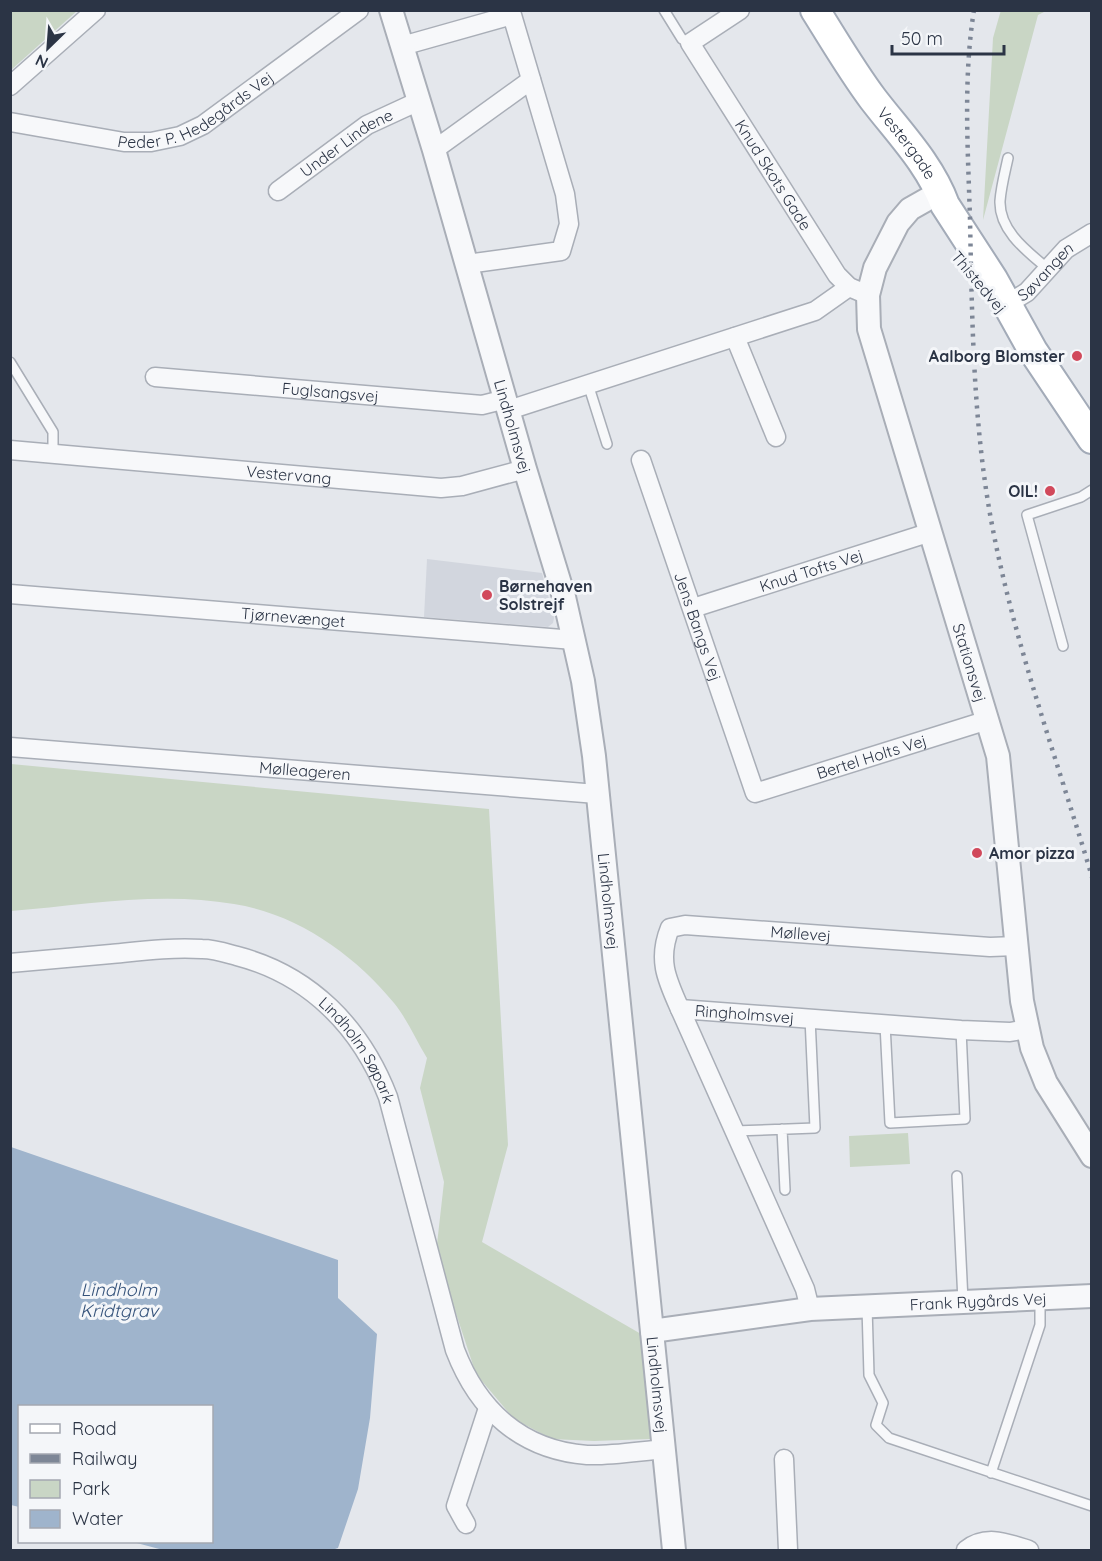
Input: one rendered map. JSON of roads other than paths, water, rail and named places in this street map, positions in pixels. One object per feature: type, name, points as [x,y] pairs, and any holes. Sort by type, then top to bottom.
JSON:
[{"type":"main road","name":"Vestergade","points":[[815,10],[933,195]]},
{"type":"main road","name":"Thistedvej","points":[[933,195],[948,245],[1003,306],[1092,439]]},
{"type":"street","points":[[10,86],[96,10]]},
{"type":"street","name":"Peder P. Hedegårds Vej","points":[[10,122],[124,142],[151,142],[180,136],[203,125],[359,10]]},
{"type":"street","name":"Lindholmsvej","points":[[391,10],[564,597],[586,703],[674,1551]]},
{"type":"street","points":[[690,43],[740,10]]},
{"type":"street","points":[[402,46],[512,15],[565,194],[569,224],[561,251],[467,264]]},
{"type":"street","name":"Knud Skots Gade","points":[[690,43],[837,275],[859,291]]},
{"type":"street","points":[[434,150],[531,80]]},
{"type":"street","name":"Under Lindene","points":[[278,191],[367,125],[418,101]]},
{"type":"street","name":"Stationsvej","points":[[933,195],[910,209],[898,223],[875,268],[859,291],[998,756],[1027,1029],[1039,1069],[1046,1083],[1092,1156]]},
{"type":"street","name":"Søvangen","points":[[1003,306],[1027,292],[1066,249],[1092,233]]},
{"type":"street","name":"Fuglsangsvej","points":[[155,378],[482,405],[507,405],[588,384],[735,337],[815,310],[859,291]]},
{"type":"street","points":[[735,337],[776,436]]},
{"type":"street","name":"Vestervang","points":[[10,450],[441,488],[462,486],[525,469]]},
{"type":"street","name":"Jens Bangs Vej","points":[[641,460],[755,793]]},
{"type":"street","name":"Knud Tofts Vej","points":[[693,608],[931,532]]},
{"type":"street","name":"Tjørnevænget","points":[[10,594],[574,640]]},
{"type":"street","name":"Bertel Holts Vej","points":[[755,793],[988,720]]},
{"type":"street","name":"Mølleageren","points":[[10,747],[597,794]]},
{"type":"street","name":"Møllevej","points":[[680,1009],[667,980],[663,958],[664,943],[670,928],[685,925],[1017,946]]},
{"type":"street","name":"Lindholm Søpark","points":[[10,963],[164,949],[204,949],[250,959],[269,966],[307,988],[328,1006],[356,1036],[381,1078],[455,1350],[464,1373],[488,1408],[503,1423],[526,1438],[566,1452],[589,1455],[665,1449]]},
{"type":"street","name":"Ringholmsvej","points":[[810,1309],[805,1289],[680,1009],[961,1030],[1010,1032],[1027,1029]]},
{"type":"street","name":"Frank Rygårds Vej","points":[[652,1331],[810,1309],[1092,1296]]},
{"type":"street","points":[[466,1524],[456,1506],[488,1408]]},
{"type":"street","points":[[784,1459],[788,1551]]},
{"type":"street","points":[[966,1551],[981,1542],[998,1540],[1029,1551]]},
{"type":"lane","points":[[664,10],[682,39],[690,43]]},
{"type":"lane","points":[[1008,158],[1000,202],[1002,217],[1021,246],[1048,269]]},
{"type":"lane","points":[[10,362],[53,432],[53,453]]},
{"type":"lane","points":[[588,384],[607,444]]},
{"type":"lane","points":[[1063,646],[1027,515],[1082,496],[1092,490]]},
{"type":"lane","points":[[734,1131],[815,1128],[810,1018]]},
{"type":"lane","points":[[885,1024],[890,1123],[965,1119],[961,1030]]},
{"type":"lane","points":[[782,1129],[785,1190]]},
{"type":"lane","points":[[957,1176],[963,1301]]},
{"type":"lane","points":[[991,1473],[1040,1325],[1040,1298]]},
{"type":"lane","points":[[867,1306],[869,1375],[883,1403],[876,1425],[889,1438],[1092,1506]]},
{"type":"water","name":"Lindholm Kridtgrav","points":[[11,1147],[338,1260],[338,1298],[377,1334],[370,1418],[358,1489],[338,1548],[332,1550],[163,1550],[137,1543],[213,1543],[213,1405],[18,1405],[18,1507],[11,1505]]},
{"type":"railway","points":[[974,10],[968,62],[967,141],[974,367],[984,477],[999,560],[1022,651],[1092,877]]},
{"type":"place","name":"Aalborg Blomster","points":[[1077,356]]},
{"type":"place","name":"OIL!","points":[[1050,491]]},
{"type":"place","name":"Børnehaven Solstrejf","points":[[487,595]]},
{"type":"place","name":"Amor pizza","points":[[977,853]]}]
